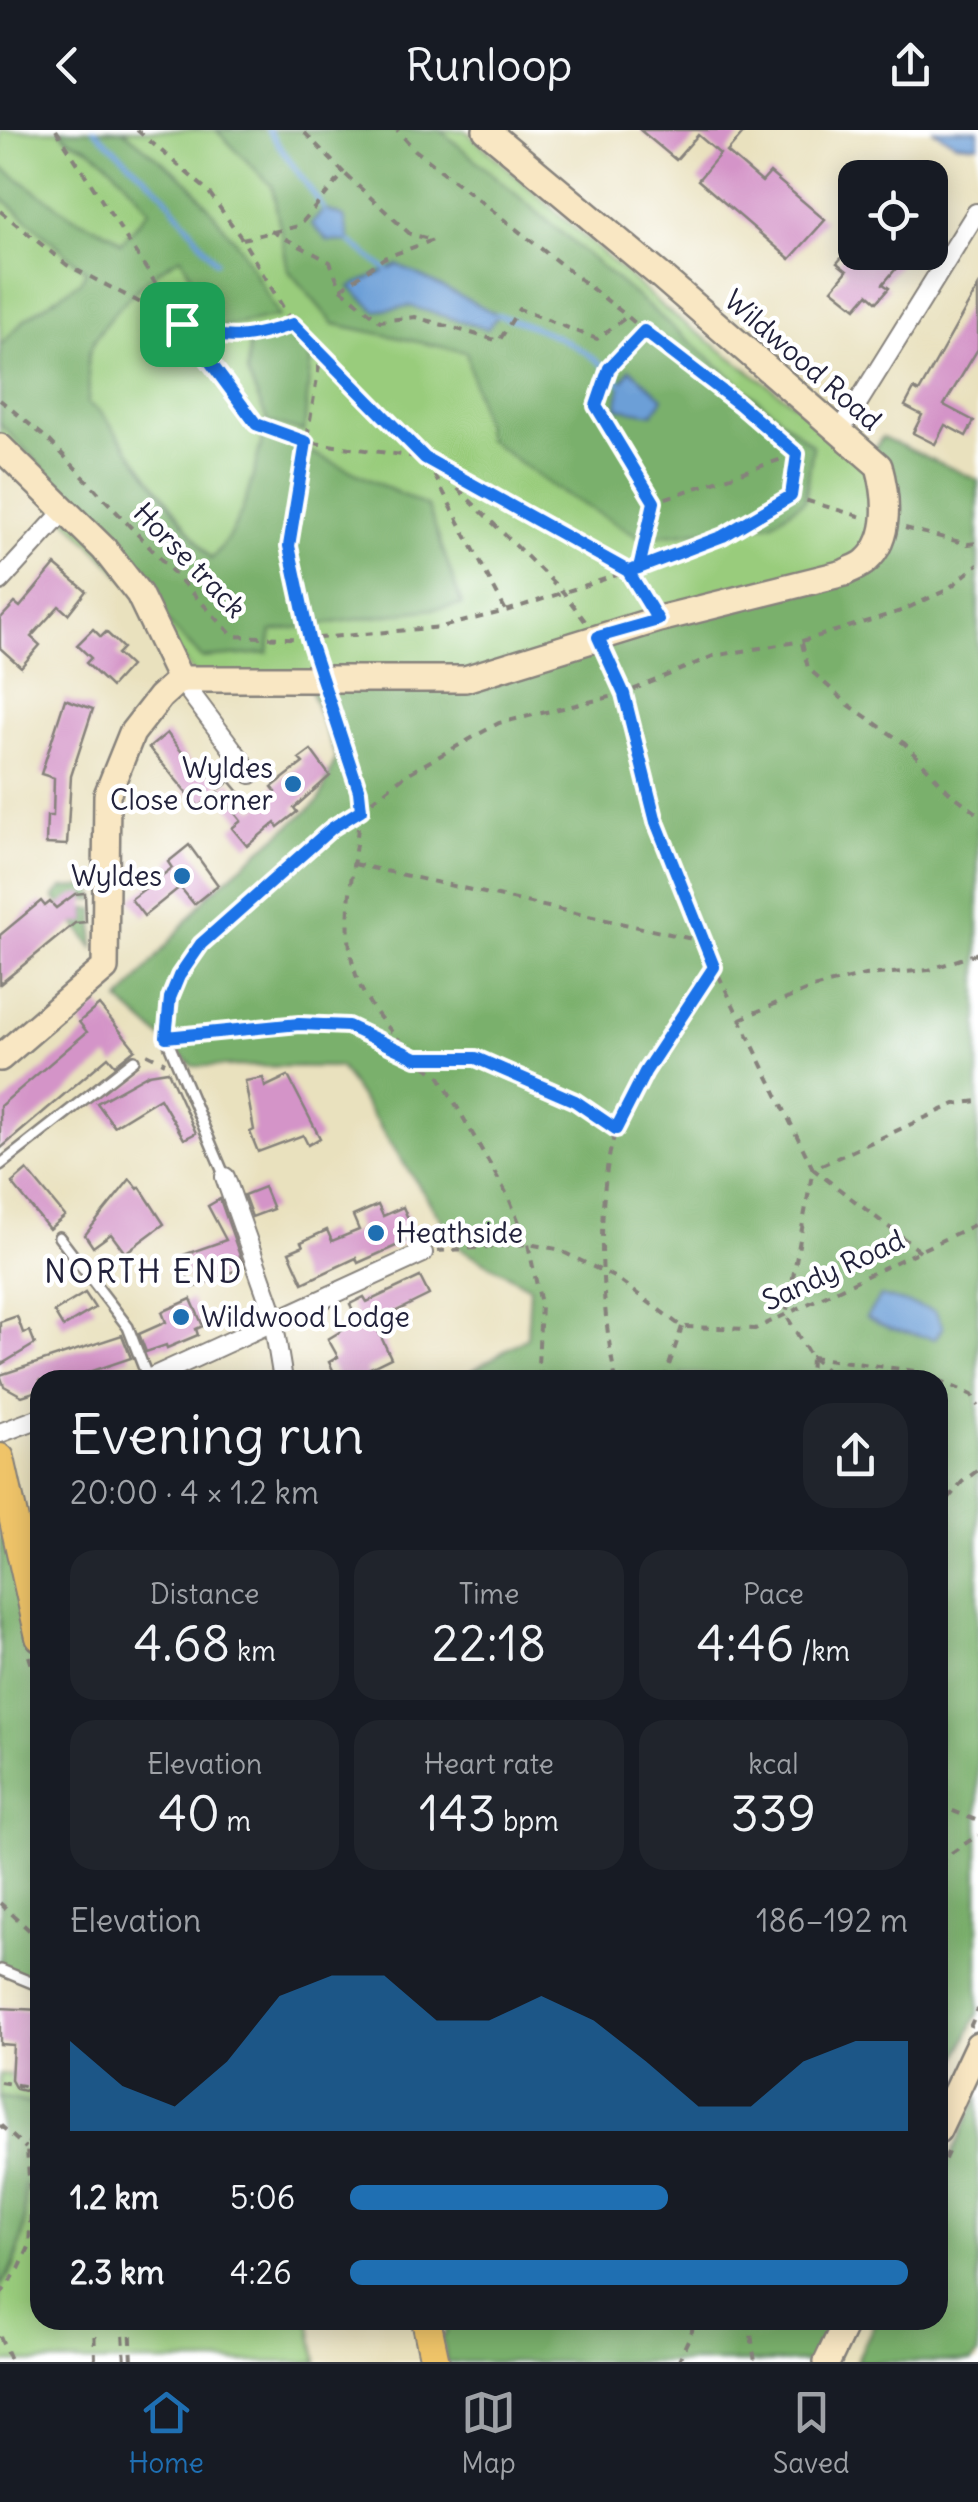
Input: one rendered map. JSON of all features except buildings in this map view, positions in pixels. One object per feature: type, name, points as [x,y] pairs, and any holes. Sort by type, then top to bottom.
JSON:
[{"type":"main road","points":[[0,1458],[30,1592]]},
{"type":"main road","points":[[428,2330],[434,2362]]},
{"type":"street","name":"Wildwood Road","points":[[486,130],[879,466],[886,493],[884,524]]},
{"type":"street","points":[[838,433],[976,213]]},
{"type":"street","points":[[0,447],[104,550],[139,594],[180,679],[251,774]]},
{"type":"street","points":[[0,581],[65,510]]},
{"type":"street","points":[[0,1058],[106,968],[107,795],[132,733],[180,679],[465,679],[658,620],[844,573],[868,560],[884,524]]},
{"type":"street","points":[[225,1177],[274,1323],[281,1370]]},
{"type":"street","points":[[169,1370],[423,1253]]},
{"type":"street","points":[[0,1433],[30,1422]]},
{"type":"street","points":[[948,2108],[978,2044]]},
{"type":"street","points":[[827,2362],[842,2330]]},
{"type":"lane","points":[[225,1177],[166,1037],[170,998],[179,976],[201,944],[332,828],[361,810]]},
{"type":"lane","points":[[0,1164],[134,1060]]},
{"type":"lane","points":[[58,1237],[128,1327],[143,1370]]},
{"type":"lane","points":[[1,1970],[30,1982]]},
{"type":"path","points":[[56,130],[182,324],[256,424],[306,442],[425,458],[628,571],[658,620]]},
{"type":"path","points":[[137,130],[208,191],[293,324],[563,592],[598,637],[624,694],[656,822],[702,941],[812,1169],[920,1251]]},
{"type":"path","points":[[302,130],[410,234],[433,240],[384,258],[362,270],[341,289]]},
{"type":"path","points":[[397,130],[415,150],[739,404],[797,454]]},
{"type":"path","points":[[242,239],[299,226],[344,173]]},
{"type":"path","points":[[0,212],[67,265],[205,335],[252,337],[293,324]]},
{"type":"path","points":[[271,231],[330,262],[341,289],[380,322],[416,316],[499,340],[519,309],[597,339],[627,316]]},
{"type":"path","points":[[639,568],[654,502],[596,406],[609,368],[644,331]]},
{"type":"path","points":[[321,354],[289,546],[309,639],[359,791],[361,810],[348,900],[349,938],[357,979],[373,1009],[416,1058],[440,1077],[508,1196],[528,1244],[541,1304],[540,1370]]},
{"type":"path","name":"Horse track","points":[[0,400],[50,441],[232,636],[309,639],[441,627],[506,612],[723,536],[791,496]]},
{"type":"path","points":[[797,454],[791,496],[884,524],[978,543]]},
{"type":"path","points":[[654,502],[797,454]]},
{"type":"path","points":[[425,458],[506,612]]},
{"type":"path","points":[[361,810],[407,774],[499,722],[624,694],[714,656],[802,642],[902,612],[947,590],[978,564]]},
{"type":"path","points":[[802,642],[808,668],[849,705],[905,744],[948,791],[978,814]]},
{"type":"path","points":[[354,864],[702,941]]},
{"type":"path","points":[[740,1019],[812,988],[865,974],[929,970],[978,953]]},
{"type":"path","points":[[613,1370],[604,1271],[604,1186],[616,1129],[645,1072],[714,967]]},
{"type":"path","points":[[166,1037],[299,1024],[348,1026],[416,1058],[476,1058],[575,1101],[616,1129]]},
{"type":"path","points":[[812,1169],[955,1104],[978,1101]]},
{"type":"path","points":[[812,1169],[786,1314],[812,1358],[826,1370]]},
{"type":"path","name":"Sandy Road","points":[[682,1327],[755,1329],[978,1224]]},
{"type":"path","points":[[423,1253],[528,1244],[558,1249],[604,1271],[682,1327],[667,1370]]},
{"type":"path","points":[[811,1370],[812,1358]]},
{"type":"path","points":[[812,1358],[907,1370]]},
{"type":"path","points":[[948,1385],[972,1395],[978,1406]]},
{"type":"path","points":[[948,1501],[978,1470]]},
{"type":"path","points":[[948,1809],[978,1821]]},
{"type":"path","points":[[948,1855],[978,1835]]},
{"type":"path","points":[[0,1904],[30,1931]]},
{"type":"path","points":[[0,2082],[30,2086]]},
{"type":"path","points":[[0,2125],[27,2150]]},
{"type":"path","points":[[30,2139],[27,2150],[30,2186]]},
{"type":"path","points":[[0,2295],[20,2269],[30,2233]]},
{"type":"path","points":[[95,2330],[97,2361]]},
{"type":"path","points":[[122,2330],[124,2362]]},
{"type":"path","points":[[130,2330],[132,2362]]},
{"type":"path","points":[[678,2362],[692,2330]]},
{"type":"path","points":[[750,2330],[755,2362]]},
{"type":"path","points":[[0,2336],[12,2362]]},
{"type":"green space","points":[[0,130],[465,130],[665,309],[879,466],[867,560],[465,679],[195,677],[139,594],[0,451]]},
{"type":"green space","points":[[60,130],[123,130],[190,184],[240,247],[279,316],[218,328],[181,257],[156,273],[117,309],[89,355],[87,403],[101,412],[211,559],[240,515],[264,430],[428,507],[462,605],[272,631],[268,653],[202,658],[166,621],[132,556],[0,423],[0,346],[25,319],[80,282],[86,271],[0,196],[0,166],[73,217],[113,235],[121,243],[149,210],[108,164]]},
{"type":"green space","points":[[216,130],[440,130],[813,446],[805,500],[772,523],[641,538],[556,489],[487,439],[466,352],[334,324],[288,270],[272,186]]},
{"type":"green space","points":[[288,331],[311,356],[304,432],[268,422],[247,373],[249,345]]},
{"type":"green space","points":[[882,437],[978,480],[978,2013],[948,2078],[948,1370],[473,1370],[527,1337],[530,1287],[460,1248],[340,1067],[193,1066],[120,1001],[211,892],[319,801],[336,758],[306,678],[465,679],[844,573],[885,524],[870,457]]},
{"type":"green space","points":[[94,886],[95,900],[85,900],[84,893],[79,922],[86,922],[86,909],[95,909],[93,947],[54,897],[63,888]]},
{"type":"green space","points":[[0,1458],[30,1592],[30,1982],[1,1970]]},
{"type":"green space","points":[[0,2074],[30,2076],[30,2104],[0,2097]]},
{"type":"green space","points":[[978,2096],[978,2355],[972,2362],[856,2362],[871,2330],[948,2330],[948,2163]]},
{"type":"green space","points":[[0,2097],[30,2104],[30,2184],[24,2185],[22,2239],[0,2287]]},
{"type":"green space","points":[[30,2184],[30,2330],[312,2330],[317,2362],[3,2362],[0,2287],[14,2267],[25,2207],[24,2185]]},
{"type":"green space","points":[[445,2330],[828,2330],[813,2362],[447,2362],[442,2337]]},
{"type":"water","points":[[932,130],[978,130],[978,145],[956,143]]},
{"type":"water","points":[[324,209],[344,217],[350,242],[328,241],[312,224]]},
{"type":"water","points":[[398,265],[498,315],[487,329],[410,306],[376,311],[350,287]]},
{"type":"water","points":[[630,369],[663,398],[653,414],[617,408],[621,384]]},
{"type":"water","points":[[881,1296],[935,1311],[943,1327],[935,1339],[875,1322],[866,1317]]},
{"type":"waterway","points":[[94,130],[162,192],[216,262]]},
{"type":"waterway","points":[[268,130],[324,209]]},
{"type":"waterway","points":[[350,242],[387,270]]},
{"type":"waterway","points":[[498,315],[581,350],[621,384]]},
{"type":"place","name":"Wyldes Close Corner","points":[[293,784]]},
{"type":"place","name":"Wyldes","points":[[182,876]]},
{"type":"place","name":"Heathside","points":[[376,1233]]},
{"type":"place","name":"Wildwood Lodge","points":[[181,1317]]},
{"type":"district","name":"NORTH END","points":[[144,1271]]},
{"type":"route","points":[[182,324],[205,335],[252,337],[293,324],[425,458],[628,571],[639,568],[654,502],[596,406],[609,368],[644,331],[797,454],[791,496],[723,536],[639,568],[628,571],[658,620],[598,637],[624,694],[656,822],[714,967],[645,1072],[616,1129],[575,1101],[476,1058],[416,1058],[348,1026],[299,1024],[166,1037],[170,998],[179,976],[201,944],[332,828],[361,810],[359,791],[309,639],[289,546],[306,442],[256,424],[182,324]]}]
